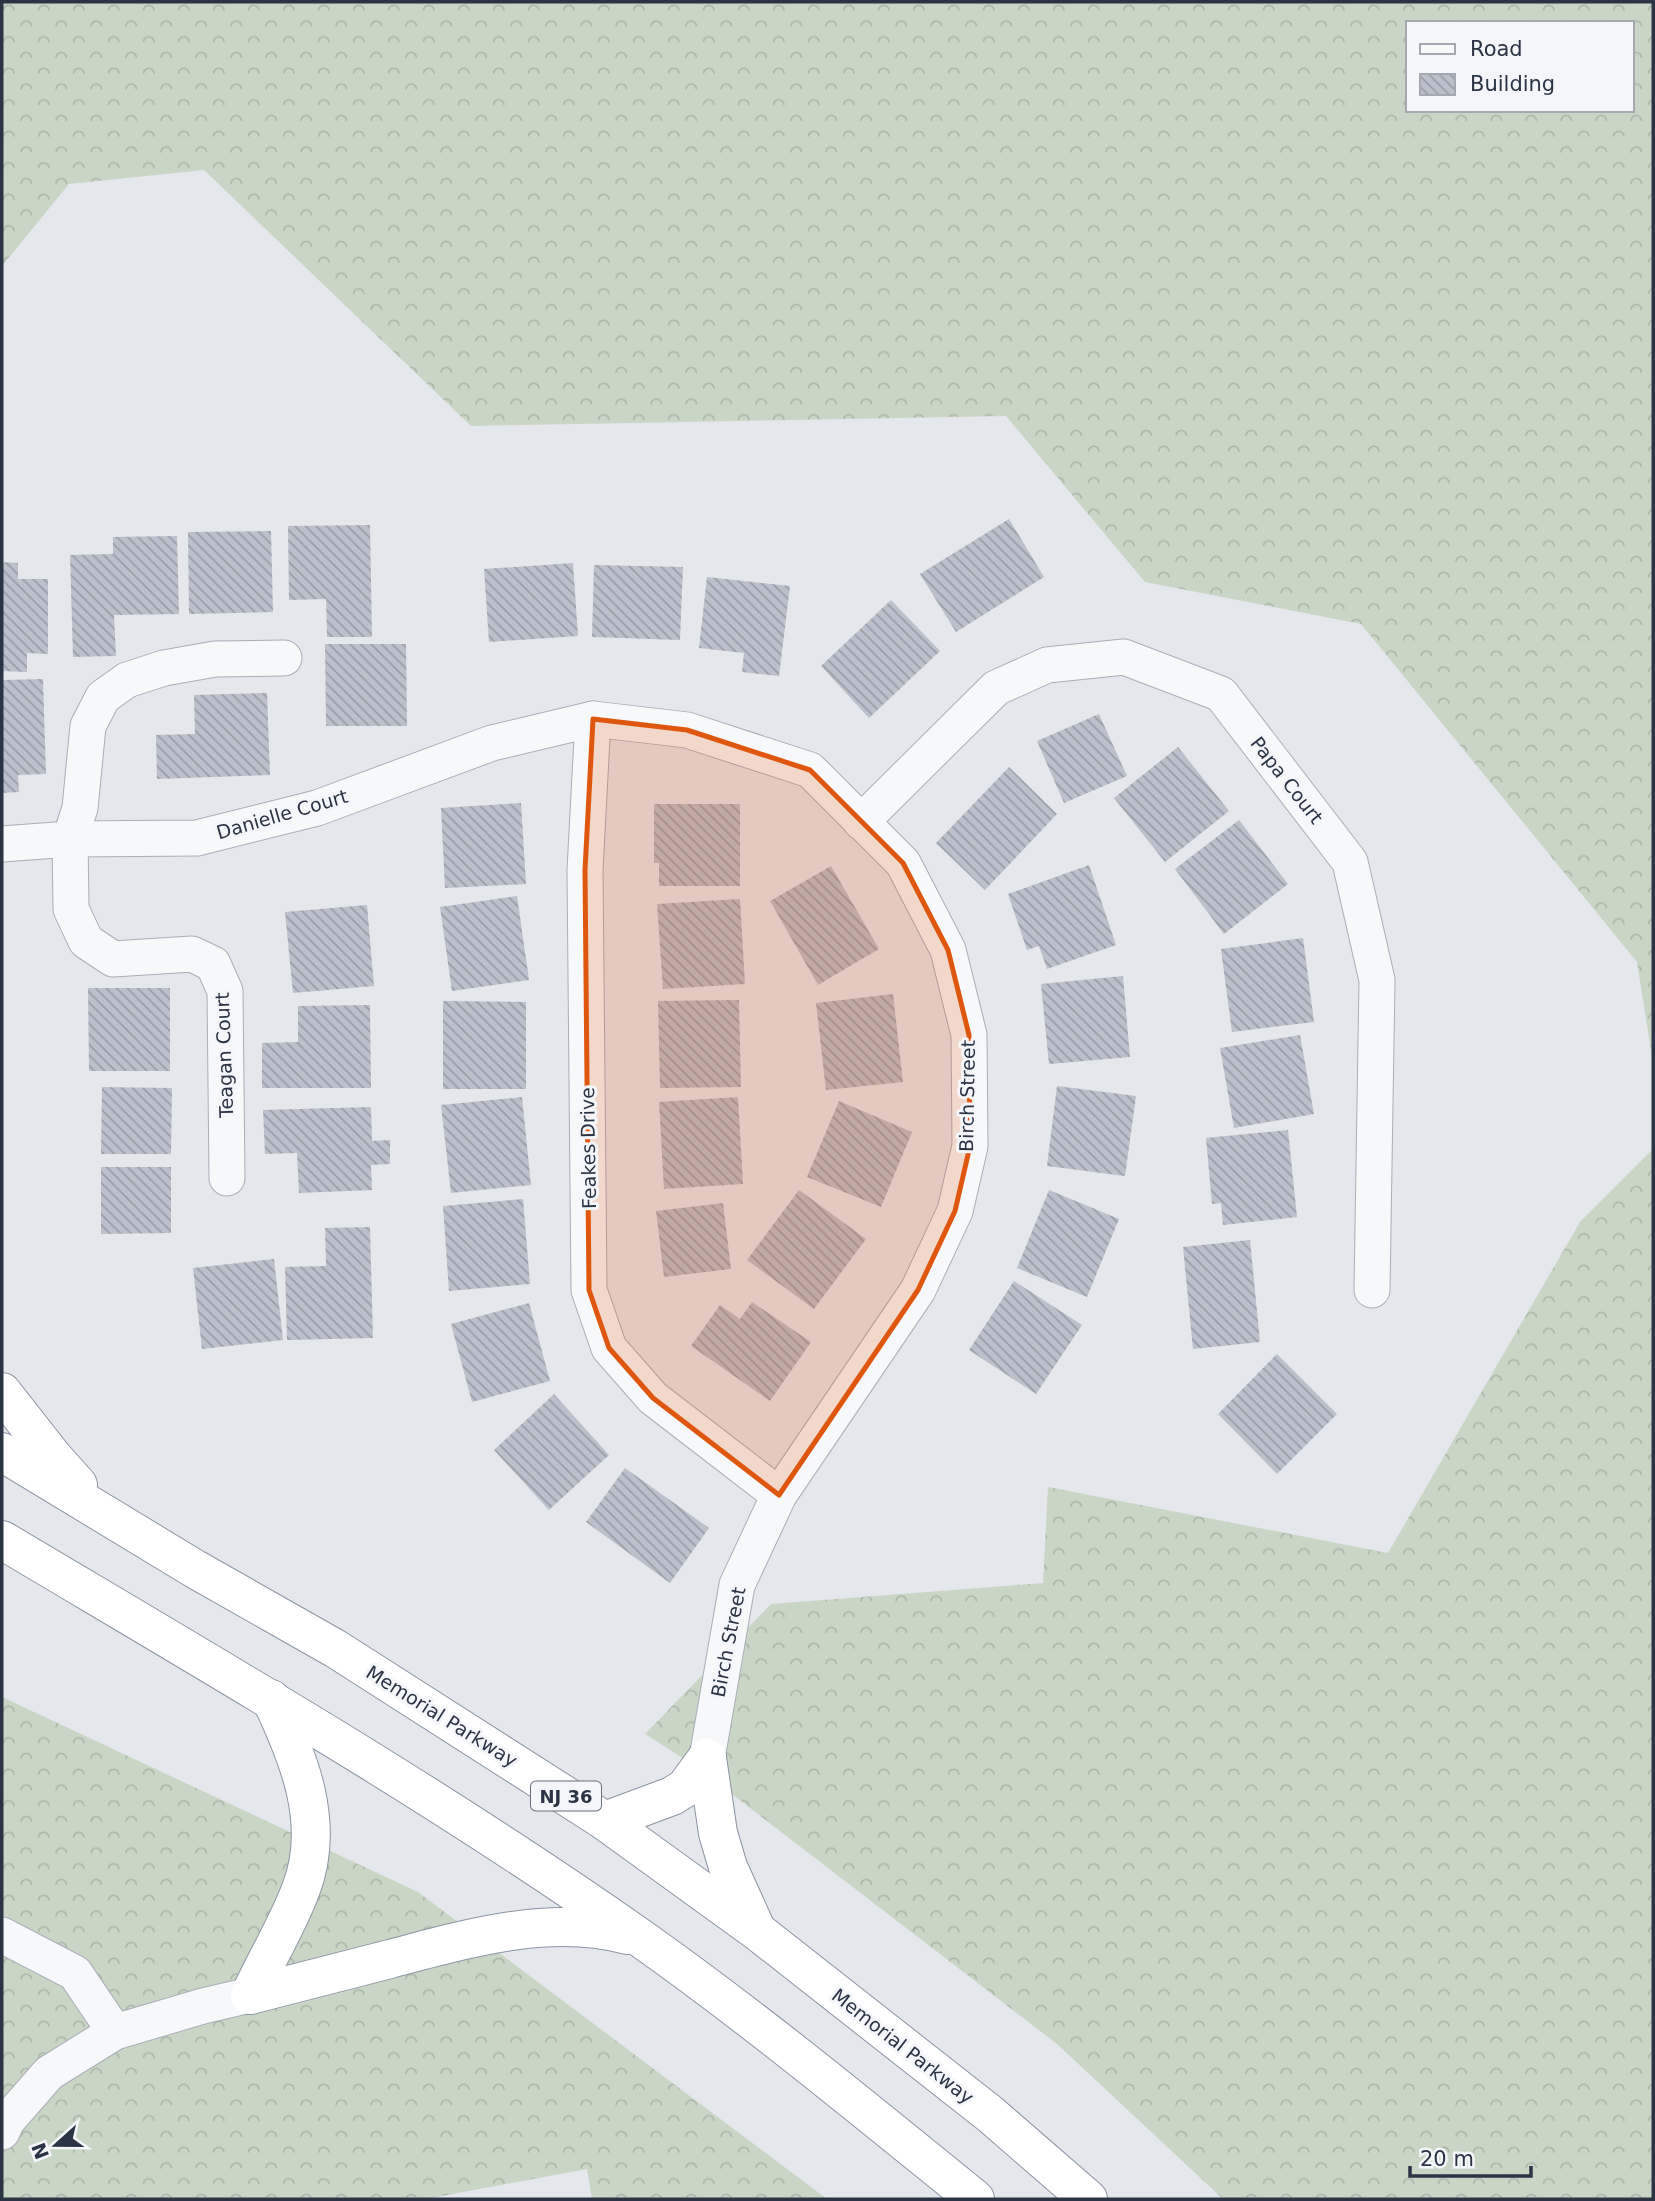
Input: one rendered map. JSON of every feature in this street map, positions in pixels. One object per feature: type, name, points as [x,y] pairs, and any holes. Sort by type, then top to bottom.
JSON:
[{"type":"highway","points":[[2,1392],[53,1457],[105,1515]]},
{"type":"highway","name":"Memorial Parkway","points":[[2,1452],[195,1569],[336,1649],[605,1821],[757,1931],[990,2114],[1088,2199]]},
{"type":"highway","points":[[2,1540],[271,1699],[461,1817],[641,1938],[777,2040],[975,2199]]},
{"type":"highway","points":[[250,1996],[301,1888],[309,1856],[311,1828],[306,1790],[292,1743],[271,1699]]},
{"type":"highway","points":[[605,1821],[672,1796],[685,1788],[706,1758]]},
{"type":"highway","points":[[706,1758],[721,1844],[740,1896],[757,1931]]},
{"type":"highway","points":[[250,1996],[446,1944],[530,1928],[579,1927],[610,1930],[641,1938]]},
{"type":"street","name":"Papa Court","points":[[861,821],[996,688],[1047,665],[1124,657],[1221,694],[1350,862],[1377,980],[1372,1290]]},
{"type":"street","name":"Teagan Court","points":[[227,1178],[225,991],[213,964],[192,954],[113,959],[86,941],[71,909],[70,839],[80,808],[88,726],[103,697],[127,680],[164,668],[215,659],[284,658]]},
{"type":"street","name":"Danielle Court","points":[[2,844],[70,839],[197,838],[317,808],[492,743],[593,719]]},
{"type":"street","name":"Birch Street","points":[[593,719],[687,730],[810,770],[903,863],[948,950],[969,1035],[970,1146],[955,1211],[918,1290],[779,1495],[737,1585],[706,1758]]},
{"type":"street","name":"Feakes Drive","points":[[593,719],[585,870],[589,1290],[609,1348],[653,1398],[779,1495]]},
{"type":"street","points":[[2,1936],[75,1973],[115,2032]]},
{"type":"street","points":[[2,2132],[7,2121],[49,2073],[115,2032],[203,2006],[250,1996]]},
{"type":"highlighted area","points":[[593,719],[687,730],[810,770],[903,863],[948,950],[969,1035],[970,1146],[955,1211],[918,1290],[779,1495],[653,1398],[609,1348],[589,1290],[585,870]]},
{"type":"green space","points":[[2,2],[1653,2],[1653,1063],[1637,962],[1361,624],[1145,582],[1006,416],[471,426],[204,170],[69,184],[2,266]]},
{"type":"green space","points":[[1653,1149],[1653,2199],[1223,2199],[1057,2044],[698,1768],[645,1734],[771,1604],[1043,1583],[1048,1487],[1388,1553],[1580,1222]]},
{"type":"green space","points":[[2,1697],[418,1892],[827,2199],[592,2199],[587,2169],[426,2199],[2,2199]]},
{"type":"building","points":[[1009,519],[1044,577],[956,632],[920,574]]},
{"type":"building","points":[[370,525],[372,637],[327,637],[326,599],[289,600],[288,526]]},
{"type":"building","points":[[271,531],[273,612],[189,614],[188,532]]},
{"type":"building","points":[[177,536],[179,614],[114,615],[116,656],[73,657],[70,555],[113,554],[113,537]]},
{"type":"building","points":[[2,562],[18,563],[18,579],[48,579],[48,654],[27,653],[27,672],[2,671]]},
{"type":"building","points":[[573,563],[578,636],[489,642],[484,569]]},
{"type":"building","points":[[594,565],[683,567],[680,640],[592,637]]},
{"type":"building","points":[[707,577],[790,586],[779,676],[742,672],[744,653],[699,648]]},
{"type":"building","points":[[891,600],[940,651],[869,718],[821,666]]},
{"type":"building","points":[[325,644],[406,644],[407,726],[326,726]]},
{"type":"building","points":[[43,679],[46,774],[18,775],[19,792],[2,793],[2,680]]},
{"type":"building","points":[[267,693],[270,775],[157,779],[156,735],[195,734],[194,695]]},
{"type":"building","points":[[1099,714],[1127,776],[1064,803],[1037,741]]},
{"type":"building","points":[[1178,747],[1229,811],[1165,862],[1114,798]]},
{"type":"building","points":[[1009,767],[1057,814],[985,890],[936,843]]},
{"type":"building","points":[[521,803],[526,884],[445,888],[441,808]]},
{"type":"building","points":[[654,804],[740,804],[740,886],[659,886],[659,863],[654,863]]},
{"type":"building","points":[[1239,820],[1288,884],[1224,934],[1175,869]]},
{"type":"building","points":[[1089,865],[1116,945],[1047,969],[1039,946],[1027,950],[1008,894]]},
{"type":"building","points":[[831,866],[879,949],[818,985],[770,901]]},
{"type":"building","points":[[517,896],[529,980],[452,991],[440,907]]},
{"type":"building","points":[[740,899],[745,984],[663,989],[657,904]]},
{"type":"building","points":[[367,905],[374,986],[293,993],[285,912]]},
{"type":"building","points":[[1303,938],[1314,1022],[1232,1032],[1221,949]]},
{"type":"building","points":[[1123,976],[1130,1057],[1049,1064],[1041,984]]},
{"type":"building","points":[[88,988],[170,988],[170,1071],[89,1071]]},
{"type":"building","points":[[893,994],[903,1082],[826,1090],[816,1003]]},
{"type":"building","points":[[739,1000],[741,1087],[660,1088],[658,1001]]},
{"type":"building","points":[[443,1001],[526,1002],[526,1089],[443,1089]]},
{"type":"building","points":[[370,1005],[371,1088],[262,1088],[262,1043],[298,1042],[298,1006]]},
{"type":"building","points":[[1300,1035],[1314,1114],[1234,1128],[1220,1048]]},
{"type":"building","points":[[1057,1086],[1136,1096],[1125,1176],[1047,1166]]},
{"type":"building","points":[[102,1087],[172,1088],[171,1154],[101,1154]]},
{"type":"building","points":[[522,1097],[531,1185],[451,1193],[441,1105]]},
{"type":"building","points":[[738,1097],[743,1184],[664,1189],[659,1102]]},
{"type":"building","points":[[839,1101],[912,1132],[881,1207],[807,1177]]},
{"type":"building","points":[[371,1107],[372,1141],[390,1140],[390,1164],[371,1165],[372,1190],[299,1193],[297,1153],[265,1154],[263,1110]]},
{"type":"building","points":[[1288,1130],[1297,1217],[1223,1225],[1221,1203],[1212,1204],[1206,1138]]},
{"type":"building","points":[[101,1167],[171,1167],[171,1233],[101,1234]]},
{"type":"building","points":[[799,1190],[866,1239],[814,1309],[747,1260]]},
{"type":"building","points":[[1049,1190],[1119,1219],[1087,1297],[1017,1268]]},
{"type":"building","points":[[523,1199],[530,1284],[449,1291],[443,1206]]},
{"type":"building","points":[[723,1203],[731,1269],[664,1277],[656,1211]]},
{"type":"building","points":[[370,1227],[373,1338],[287,1340],[285,1267],[326,1266],[325,1228]]},
{"type":"building","points":[[1250,1240],[1260,1342],[1193,1349],[1183,1247]]},
{"type":"building","points":[[274,1259],[283,1340],[202,1349],[193,1268]]},
{"type":"building","points":[[1014,1281],[1082,1325],[1036,1394],[969,1350]]},
{"type":"building","points":[[752,1302],[811,1342],[770,1401],[691,1346],[720,1305],[740,1319]]},
{"type":"building","points":[[529,1303],[550,1381],[472,1402],[451,1324]]},
{"type":"building","points":[[1277,1354],[1337,1414],[1277,1474],[1218,1414]]},
{"type":"building","points":[[554,1394],[609,1455],[549,1510],[494,1450]]},
{"type":"building","points":[[625,1468],[709,1528],[670,1583],[586,1522]]}]
